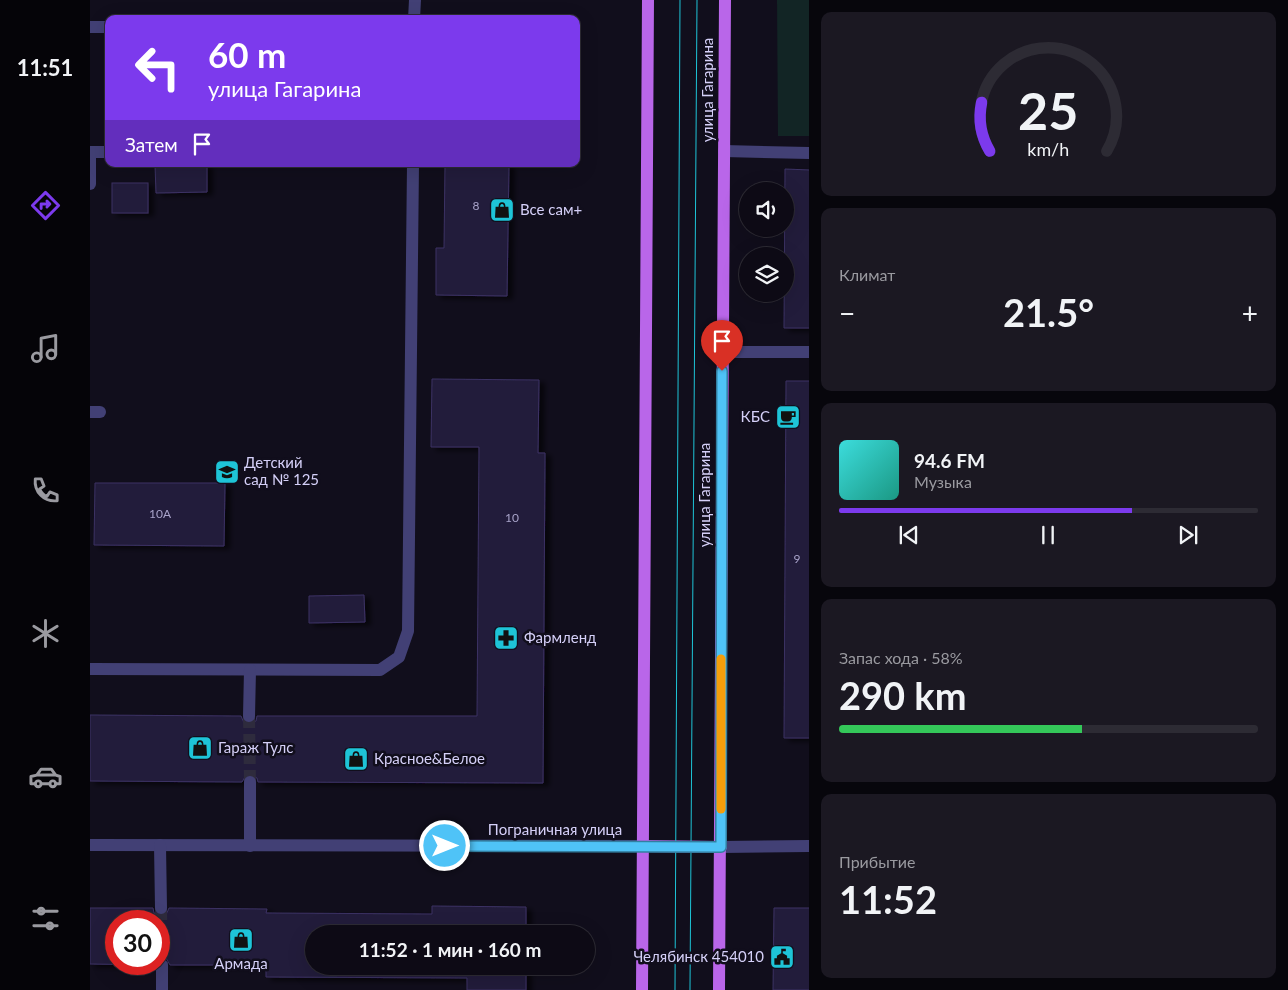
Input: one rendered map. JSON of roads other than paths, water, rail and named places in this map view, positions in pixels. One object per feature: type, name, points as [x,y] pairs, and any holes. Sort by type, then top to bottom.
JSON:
[{"type":"main road","points":[[642,990],[648,0]]},
{"type":"main road","name":"улица Гагарина","points":[[719,990],[725,0]]},
{"type":"main road","name":"Пограничная улица","points":[[642,846],[721,847]]},
{"type":"street","points":[[414,15],[415,0]]},
{"type":"street","points":[[90,27],[105,27]]},
{"type":"street","points":[[724,151],[809,153]]},
{"type":"street","points":[[90,184],[90,152],[105,152]]},
{"type":"street","points":[[90,669],[380,670],[399,657],[408,631],[413,167]]},
{"type":"street","points":[[722,352],[809,352]]},
{"type":"street","points":[[250,670],[250,716]]},
{"type":"street","points":[[250,782],[250,846]]},
{"type":"street","name":"Пограничная улица","points":[[90,845],[642,846]]},
{"type":"street","points":[[160,845],[161,908]]},
{"type":"street","name":"Пограничная улица","points":[[721,847],[809,846]]},
{"type":"street","points":[[162,975],[162,990]]},
{"type":"tunnel","points":[[249,716],[250,782]]},
{"type":"tram line","points":[[675,990],[680,0]]},
{"type":"tram line","points":[[690,990],[697,0]]},
{"type":"place","name":"Все сам+","points":[[502,210]]},
{"type":"place","name":"КБС","points":[[788,417]]},
{"type":"place","name":"Детский сад № 125","points":[[227,472]]},
{"type":"place","name":"Фармленд","points":[[506,638]]},
{"type":"place","name":"Гараж Тулс","points":[[200,748]]},
{"type":"place","name":"Красное&Белое","points":[[356,759]]},
{"type":"place","name":"Армада","points":[[241,940]]},
{"type":"place","name":"Челябинск 454010","points":[[782,957]]}]
